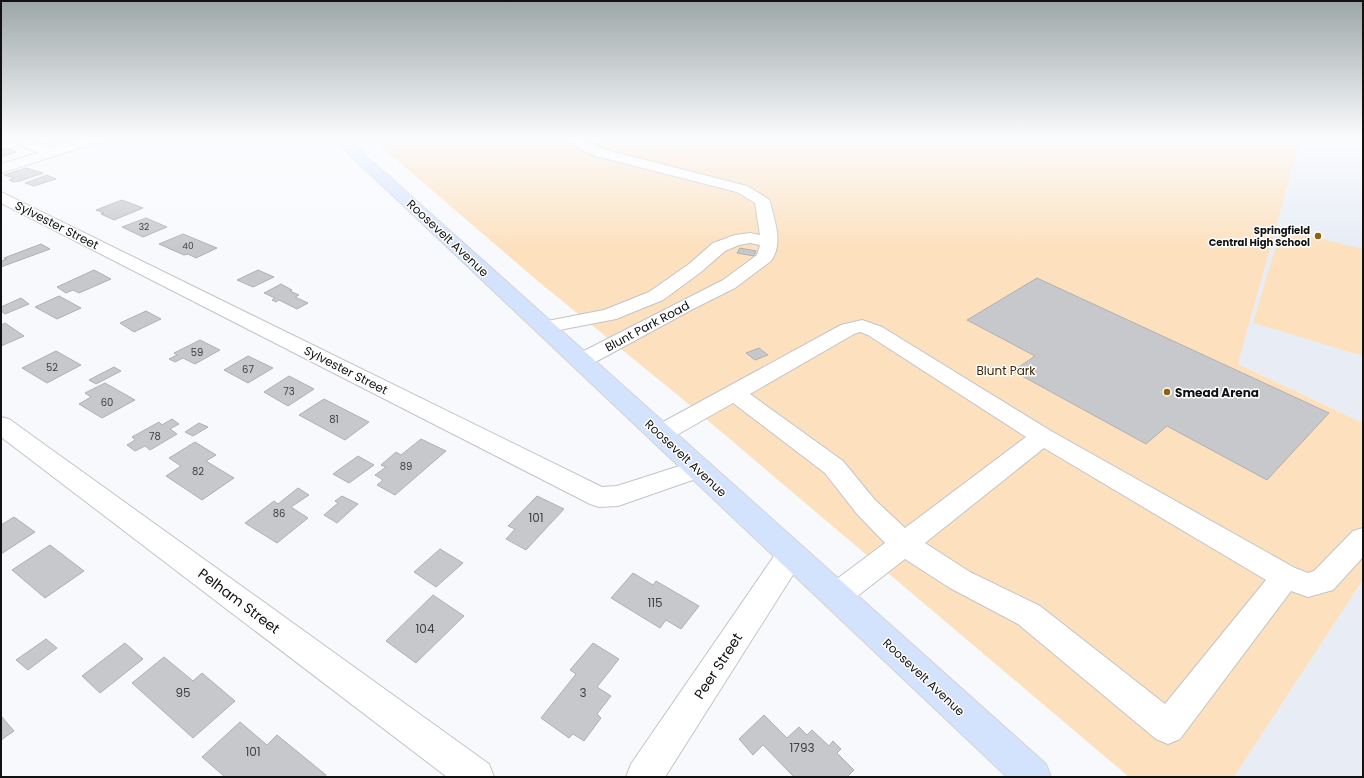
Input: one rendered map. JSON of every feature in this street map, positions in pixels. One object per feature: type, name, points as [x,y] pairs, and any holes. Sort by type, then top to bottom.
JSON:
[{"type":"main road","name":"Roosevelt Avenue","points":[[378,174],[1033,777]]},
{"type":"street","points":[[684,174],[742,189],[762,200],[770,242]]},
{"type":"street","name":"Sylvester Street","points":[[1,197],[599,497],[618,496],[698,469]]},
{"type":"street","name":"Blunt Park Road","points":[[544,327],[609,315],[656,296],[702,262],[719,247],[735,240],[750,238],[770,242],[765,257],[740,276],[713,293],[686,305],[581,361]]},
{"type":"street","points":[[702,262],[740,276]]},
{"type":"street","name":"Blunt Park Road","points":[[681,278],[713,293]]},
{"type":"street","points":[[660,434],[848,329],[862,326],[875,331],[1043,437],[1285,577],[1308,585],[1323,581],[1363,539]]},
{"type":"street","points":[[734,393],[834,467],[866,507],[904,544],[960,580],[1029,615],[1168,727],[1285,577]]},
{"type":"street","name":"Pelham Street","points":[[1,425],[476,777]]},
{"type":"street","points":[[836,596],[1043,437]]},
{"type":"street","name":"Peer Street","points":[[644,777],[791,554]]},
{"type":"shaded area","name":"Springfield Central High School","points":[[1291,174],[1363,174],[1363,423],[1238,364]]},
{"type":"shaded area","points":[[1363,580],[1363,777],[1234,777]]},
{"type":"green space","name":"Blunt Park","points":[[413,174],[1291,174],[1238,364],[1363,423],[1363,580],[1234,777],[1129,777],[680,397],[539,282]]},
{"type":"green space","points":[[1281,229],[1363,249],[1363,356],[1253,323]]},
{"type":"building","points":[[39,174],[14,182],[9,180],[14,178],[4,175]]},
{"type":"building","points":[[47,175],[56,179],[34,186],[25,183]]},
{"type":"building","points":[[122,200],[143,208],[114,220],[101,214],[104,213],[96,210]]},
{"type":"building","points":[[146,218],[167,227],[143,237],[122,227]]},
{"type":"building","points":[[183,234],[217,248],[196,258],[188,254],[184,255],[159,244]]},
{"type":"building","points":[[41,244],[50,249],[1,267],[1,261],[7,259],[4,258]]},
{"type":"building","points":[[740,248],[756,251],[754,256],[737,253]]},
{"type":"building","points":[[94,270],[111,279],[79,293],[73,290],[66,293],[57,287]]},
{"type":"building","points":[[258,270],[274,277],[253,287],[237,280]]},
{"type":"building","name":"Smead Arena","points":[[1037,278],[1329,413],[1267,480],[1167,426],[1146,444],[1013,371],[1035,356],[967,320]]},
{"type":"building","points":[[281,284],[292,290],[290,291],[299,295],[295,297],[308,303],[297,309],[279,300],[276,302],[272,300],[275,298],[264,293]]},
{"type":"building","points":[[59,296],[81,308],[57,319],[35,307]]},
{"type":"building","points":[[21,298],[29,304],[5,314],[1,311],[1,307]]},
{"type":"building","points":[[146,311],[161,319],[134,332],[120,323]]},
{"type":"building","points":[[5,323],[24,336],[1,346],[1,325]]},
{"type":"building","points":[[200,340],[220,350],[195,364],[183,358],[175,362],[169,359],[177,355],[174,353]]},
{"type":"building","points":[[759,348],[768,355],[755,360],[746,353]]},
{"type":"building","points":[[56,351],[81,365],[47,383],[22,368]]},
{"type":"building","points":[[248,356],[273,368],[248,383],[224,370]]},
{"type":"building","points":[[114,367],[121,371],[96,384],[89,380]]},
{"type":"building","points":[[289,376],[314,389],[288,406],[264,392]]},
{"type":"building","points":[[105,383],[135,400],[102,418],[79,404],[91,397],[85,393]]},
{"type":"building","points":[[324,399],[369,422],[345,440],[299,415]]},
{"type":"building","points":[[172,419],[179,424],[170,429],[177,434],[150,450],[145,446],[135,451],[127,445],[135,440],[132,437],[159,422],[162,425]]},
{"type":"building","points":[[199,423],[208,427],[193,436],[185,432]]},
{"type":"building","points":[[421,439],[446,451],[395,495],[377,485],[383,480],[375,475],[386,467],[381,465],[396,452],[401,455]]},
{"type":"building","points":[[195,442],[216,455],[206,461],[234,478],[202,500],[166,476],[181,466],[169,458]]},
{"type":"building","points":[[358,456],[374,465],[349,483],[333,474]]},
{"type":"building","points":[[298,488],[309,495],[291,507],[308,518],[277,543],[245,523],[274,501],[278,504]]},
{"type":"building","points":[[342,496],[358,504],[337,523],[324,515],[338,503],[335,501]]},
{"type":"building","points":[[537,496],[564,509],[526,550],[506,539],[515,529],[508,526]]},
{"type":"building","points":[[14,517],[35,532],[1,554],[1,525]]},
{"type":"building","points":[[50,545],[84,571],[45,598],[12,570]]},
{"type":"building","points":[[440,549],[463,563],[436,587],[414,572]]},
{"type":"building","points":[[633,573],[653,585],[656,581],[699,606],[681,629],[666,620],[660,628],[611,598]]},
{"type":"building","points":[[433,595],[464,616],[416,663],[386,641]]},
{"type":"building","points":[[46,639],[57,648],[28,670],[16,660]]},
{"type":"building","points":[[125,643],[143,659],[100,693],[82,676]]},
{"type":"building","points":[[593,643],[619,659],[597,687],[611,696],[597,714],[601,718],[584,741],[573,734],[569,738],[541,718],[576,674],[570,670]]},
{"type":"building","points":[[164,657],[193,681],[202,673],[235,701],[193,738],[132,683]]},
{"type":"building","points":[[764,715],[787,738],[799,727],[807,735],[812,730],[829,746],[833,741],[841,749],[837,753],[854,770],[847,777],[794,777],[763,745],[753,755],[739,739]]},
{"type":"building","points":[[1,716],[14,731],[1,740]]},
{"type":"building","points":[[240,722],[267,745],[277,735],[326,775],[325,777],[225,777],[202,757]]},
{"type":"place","name":"Springfield Central High School","points":[[1318,236]]},
{"type":"place","name":"Smead Arena","points":[[1167,392]]}]
